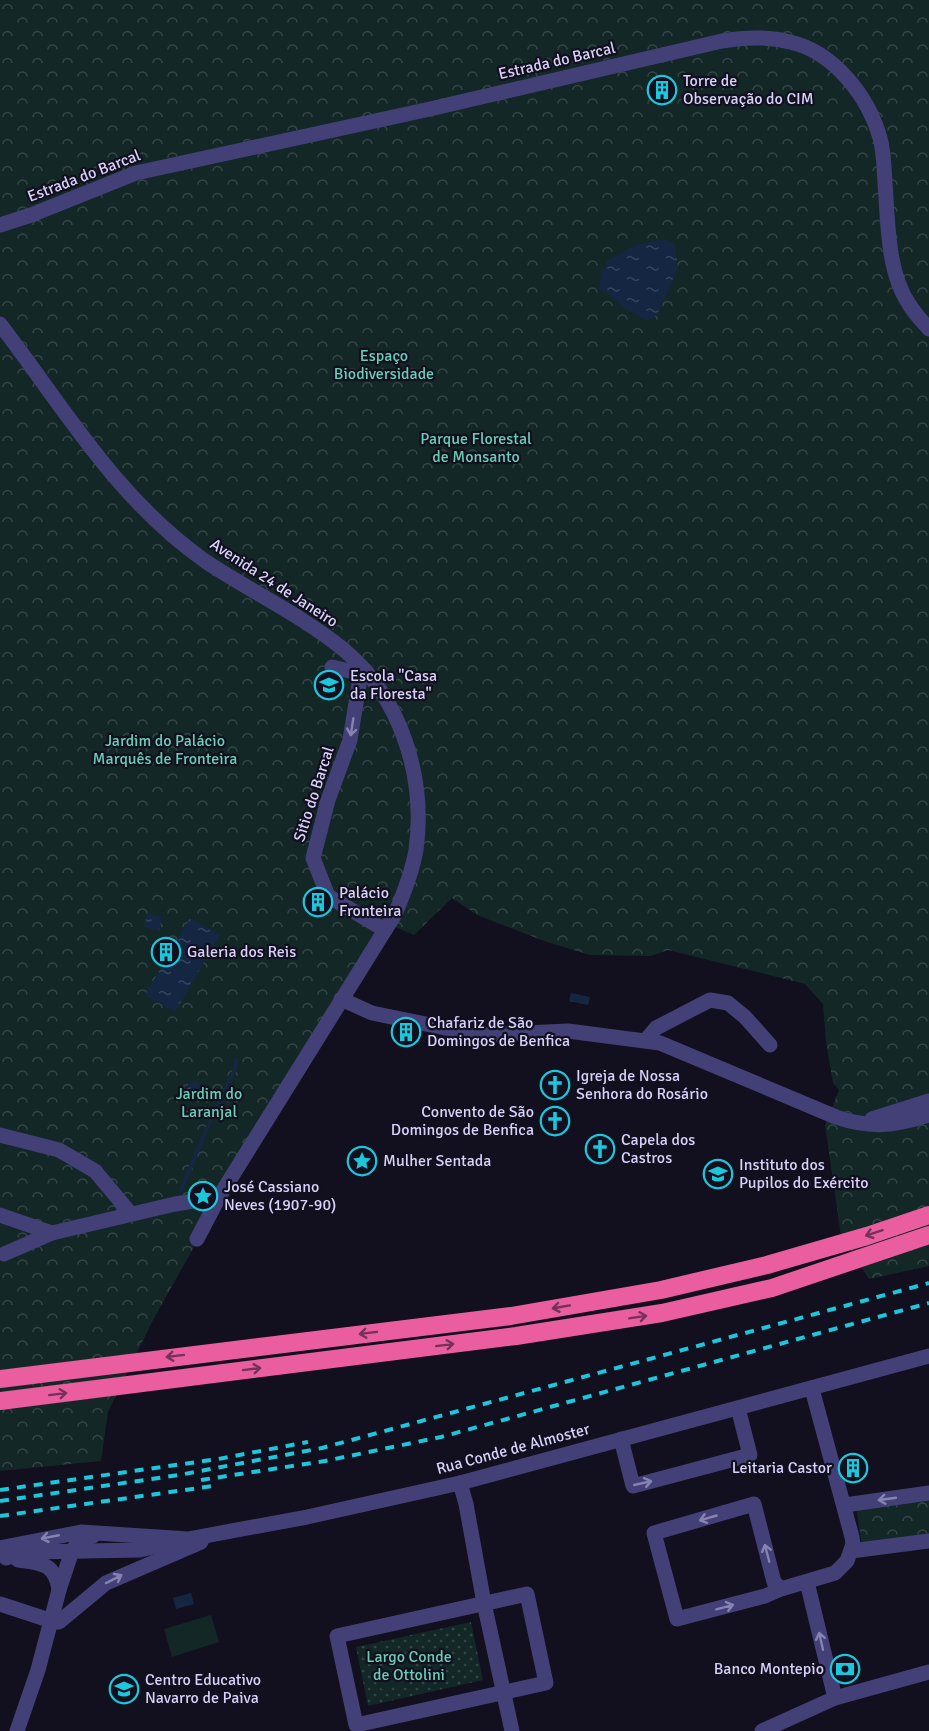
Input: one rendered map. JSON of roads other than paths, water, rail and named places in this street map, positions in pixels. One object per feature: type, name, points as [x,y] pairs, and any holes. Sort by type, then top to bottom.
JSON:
[{"type":"highway","points":[[0,1379],[511,1316],[661,1290],[767,1265],[929,1215]]},
{"type":"highway","points":[[0,1401],[516,1336],[662,1313],[772,1288],[873,1256],[929,1235]]},
{"type":"highway","points":[[873,1256],[929,1250]]},
{"type":"street","name":"Estrada do Barcal","points":[[3,226],[136,172],[430,109],[722,41],[745,37],[770,38],[808,48],[824,59],[840,71],[857,89],[870,111],[881,139],[892,260],[908,303],[929,329]]},
{"type":"street","name":"Avenida 24 de Janeiro","points":[[0,324],[95,455],[148,514],[205,561],[341,648],[363,675],[381,692],[400,727],[415,775],[418,799],[415,852],[408,883],[395,914],[219,1197],[197,1239]]},
{"type":"street","points":[[332,667],[363,675]]},
{"type":"street","name":"Sitio do Barcal","points":[[363,675],[350,740],[328,800],[313,858],[328,896],[386,930]]},
{"type":"street","points":[[341,999],[372,1013],[479,1035],[568,1031],[660,1043],[836,1117],[858,1124],[899,1124],[929,1115]]},
{"type":"street","points":[[646,1040],[656,1028],[710,1000],[728,1003],[745,1017],[770,1045]]},
{"type":"street","points":[[858,1124],[929,1101]]},
{"type":"street","points":[[0,1135],[59,1150],[96,1171],[131,1214]]},
{"type":"street","points":[[4,1254],[52,1233],[131,1214],[219,1197]]},
{"type":"street","points":[[0,1215],[52,1233]]},
{"type":"street","name":"Rua Conde de Almoster","points":[[2,1554],[69,1533],[188,1539],[307,1517],[460,1483],[929,1356]]},
{"type":"street","points":[[781,1589],[774,1582],[754,1504],[654,1533],[677,1619],[765,1596],[835,1573],[846,1561],[851,1551],[852,1537],[812,1389]]},
{"type":"street","points":[[621,1439],[633,1486],[729,1461],[750,1455],[738,1408]]},
{"type":"street","points":[[460,1483],[512,1731]]},
{"type":"street","points":[[844,1505],[929,1493]]},
{"type":"street","points":[[17,1731],[38,1670],[50,1620],[72,1551],[80,1540],[100,1533]]},
{"type":"street","points":[[0,1604],[59,1622],[106,1583],[217,1535]]},
{"type":"street","points":[[2,1554],[140,1550],[188,1539]]},
{"type":"street","points":[[851,1551],[929,1541]]},
{"type":"street","points":[[2,1554],[46,1566],[56,1577],[59,1590]]},
{"type":"street","points":[[807,1582],[835,1698]]},
{"type":"street","points":[[527,1594],[546,1683],[356,1725],[337,1636],[484,1603],[527,1594]]},
{"type":"street","points":[[38,1670],[50,1644],[68,1615]]},
{"type":"street","points":[[762,1731],[835,1698],[929,1672]]},
{"type":"water","points":[[665,239],[675,245],[678,267],[657,315],[647,321],[626,309],[605,291],[600,290],[601,270],[605,269],[606,262],[636,245]]},
{"type":"water","points":[[147,914],[162,917],[159,931],[144,927]]},
{"type":"water","points":[[190,918],[220,935],[175,1012],[145,995]]},
{"type":"water","points":[[571,993],[590,997],[588,1005],[569,1001]]},
{"type":"water","points":[[191,1081],[197,1081],[201,1088],[197,1095],[191,1095],[187,1091],[187,1085]]},
{"type":"water","points":[[191,1593],[194,1604],[176,1609],[173,1598]]},
{"type":"waterway","points":[[181,1190],[234,1071],[236,1060]]},
{"type":"railway","points":[[0,1501],[179,1475],[322,1448],[929,1283]]},
{"type":"railway","points":[[201,1480],[325,1461],[441,1437],[929,1303]]},
{"type":"railway","points":[[0,1490],[218,1459],[308,1442]]},
{"type":"railway","points":[[0,1516],[213,1486]]},
{"type":"place","name":"Torre de Observação do CIM","points":[[662,90]]},
{"type":"place","name":"Escola \"Casa da Floresta\"","points":[[329,685]]},
{"type":"place","name":"Palácio Fronteira","points":[[318,902]]},
{"type":"place","name":"Galeria dos Reis","points":[[166,952]]},
{"type":"place","name":"Chafariz de São Domingos de Benfica","points":[[406,1032]]},
{"type":"place","name":"Igreja de Nossa Senhora do Rosário","points":[[555,1085]]},
{"type":"place","name":"Convento de São Domingos de Benfica","points":[[555,1121]]},
{"type":"place","name":"Capela dos Castros","points":[[600,1149]]},
{"type":"place","name":"Mulher Sentada","points":[[362,1161]]},
{"type":"place","name":"Instituto dos Pupilos do Exército","points":[[718,1174]]},
{"type":"place","name":"José Cassiano Neves (1907-90)","points":[[203,1196]]},
{"type":"place","name":"Leitaria Castor","points":[[853,1468]]},
{"type":"place","name":"Banco Montepio","points":[[845,1669]]},
{"type":"place","name":"Centro Educativo Navarro de Paiva","points":[[124,1689]]},
{"type":"park label","name":"Espaço Biodiversidade","points":[[384,365]]},
{"type":"park label","name":"Parque Florestal de Monsanto","points":[[476,448]]},
{"type":"park label","name":"Jardim do Palácio Marquês de Fronteira","points":[[165,750]]},
{"type":"park label","name":"Jardim do Laranjal","points":[[209,1103]]},
{"type":"park label","name":"Largo Conde de Ottolini","points":[[409,1666]]}]
